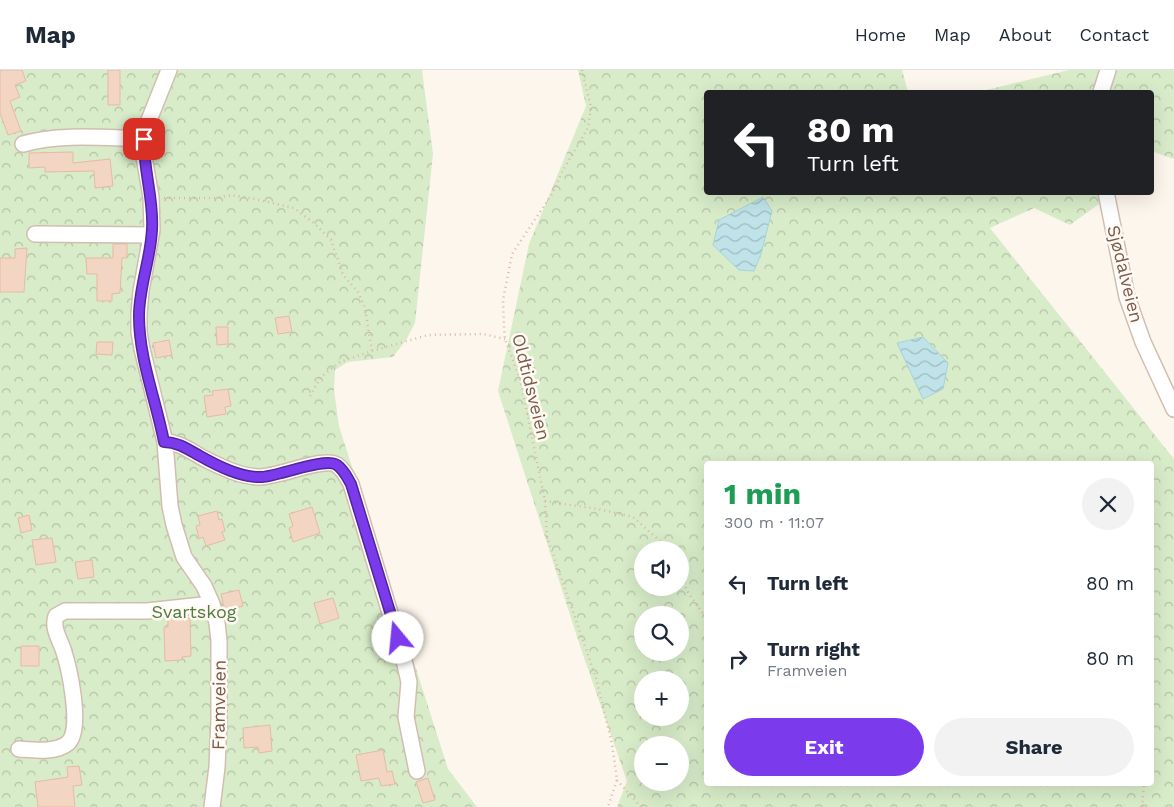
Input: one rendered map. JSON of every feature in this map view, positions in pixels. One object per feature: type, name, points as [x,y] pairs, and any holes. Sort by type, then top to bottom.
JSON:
[{"type":"street","name":"Framveien","points":[[168,70],[149,120],[144,139],[144,157],[150,197],[151,235],[141,291],[139,332],[164,442],[170,506],[179,545],[184,557],[204,586],[212,604],[220,641],[217,766],[212,807]]},
{"type":"street","points":[[1102,90],[1108,70]]},
{"type":"street","points":[[23,144],[36,140],[68,138],[144,139]]},
{"type":"street","name":"Sjødalveien","points":[[1107,195],[1127,297],[1143,342],[1174,409]]},
{"type":"street","points":[[35,234],[151,235]]},
{"type":"street","points":[[164,442],[172,442],[246,476],[262,477],[326,462],[338,465],[344,472],[351,484],[405,662],[408,682],[406,717],[417,770]]},
{"type":"street","points":[[19,749],[45,750],[60,747],[69,742],[73,734],[74,710],[70,679],[55,628],[56,616],[66,611],[147,611],[212,604]]},
{"type":"path","name":"Oldtidsveien","points":[[582,70],[591,106],[588,128],[563,170],[552,194],[512,254],[506,277],[504,300],[506,339],[520,379],[545,501],[547,536],[596,678],[612,744],[617,780]]},
{"type":"path","points":[[150,197],[209,198],[231,195],[255,198],[294,208],[316,224],[331,240],[343,275],[358,292],[365,308],[372,351]]},
{"type":"path","points":[[310,396],[322,377],[340,362],[372,351],[428,336],[483,334],[506,339]]},
{"type":"path","points":[[545,501],[598,509],[633,518],[660,541]]},
{"type":"path","points":[[689,594],[704,615]]},
{"type":"path","points":[[608,807],[617,780],[641,807]]},
{"type":"path","points":[[1142,807],[1144,786]]},
{"type":"green space","name":"Svartskog","points":[[0,70],[422,70],[433,154],[415,323],[406,340],[393,357],[348,362],[335,370],[334,390],[339,426],[448,769],[477,807],[0,807]]},
{"type":"green space","points":[[578,70],[902,70],[907,90],[704,90],[704,195],[1111,195],[1070,225],[1034,208],[990,228],[1174,459],[1174,807],[617,807],[627,781],[580,646],[498,391],[529,244],[586,106]],"holes":[[[923,337],[948,363],[897,343]]]},
{"type":"green space","points":[[1069,70],[1174,70],[1174,159],[1154,152],[1154,90],[986,90]]},
{"type":"water","points":[[763,197],[772,211],[761,254],[754,271],[739,270],[713,245],[719,220]]},
{"type":"water","points":[[923,337],[948,363],[943,389],[923,399],[897,343]]},
{"type":"building","points":[[0,70],[22,70],[26,81],[15,85],[20,97],[10,101],[21,131],[8,135],[0,113]]},
{"type":"building","points":[[108,70],[120,70],[120,105],[108,105]]},
{"type":"building","points":[[73,152],[73,163],[110,159],[113,186],[95,188],[94,171],[45,172],[45,167],[29,168],[29,153]]},
{"type":"building","points":[[113,244],[127,244],[127,258],[122,258],[120,293],[112,294],[112,301],[97,301],[97,274],[87,274],[86,258],[113,258]]},
{"type":"building","points":[[27,248],[24,292],[0,292],[0,258],[15,258],[15,249]]},
{"type":"building","points":[[289,316],[292,332],[278,334],[275,318]]},
{"type":"building","points":[[216,327],[228,327],[228,344],[217,345]]},
{"type":"building","points":[[169,340],[172,355],[156,358],[153,343]]},
{"type":"building","points":[[97,342],[113,342],[112,355],[96,354]]},
{"type":"building","points":[[228,389],[231,406],[225,407],[226,414],[207,417],[204,396],[213,395],[212,391]]},
{"type":"building","points":[[312,507],[320,533],[293,542],[289,528],[293,526],[289,514]]},
{"type":"building","points":[[217,511],[219,520],[222,519],[225,531],[222,532],[225,540],[206,546],[203,537],[199,539],[196,526],[200,525],[198,516]]},
{"type":"building","points":[[29,515],[32,530],[21,533],[18,518]]},
{"type":"building","points":[[52,538],[56,562],[36,565],[32,540]]},
{"type":"building","points":[[92,560],[94,577],[78,579],[75,562]]},
{"type":"building","points":[[239,590],[243,606],[225,611],[221,594]]},
{"type":"building","points":[[333,598],[339,618],[320,624],[314,603]]},
{"type":"building","points":[[168,618],[190,618],[191,656],[182,657],[182,660],[165,661],[164,627],[168,627]]},
{"type":"building","points":[[21,646],[39,646],[39,666],[21,666]]},
{"type":"building","points":[[270,725],[272,751],[259,753],[258,747],[244,748],[243,728]]},
{"type":"building","points":[[383,750],[387,772],[392,771],[395,784],[381,786],[379,778],[361,781],[356,755]]},
{"type":"building","points":[[79,766],[82,785],[73,786],[75,807],[38,807],[35,782],[68,777],[67,767]]},
{"type":"building","points":[[428,778],[435,800],[423,803],[416,782]]},
{"type":"route","points":[[144,139],[144,157],[150,197],[152,230],[141,291],[139,332],[164,442],[172,442],[246,476],[262,477],[326,462],[338,465],[351,484],[398,638]]}]
